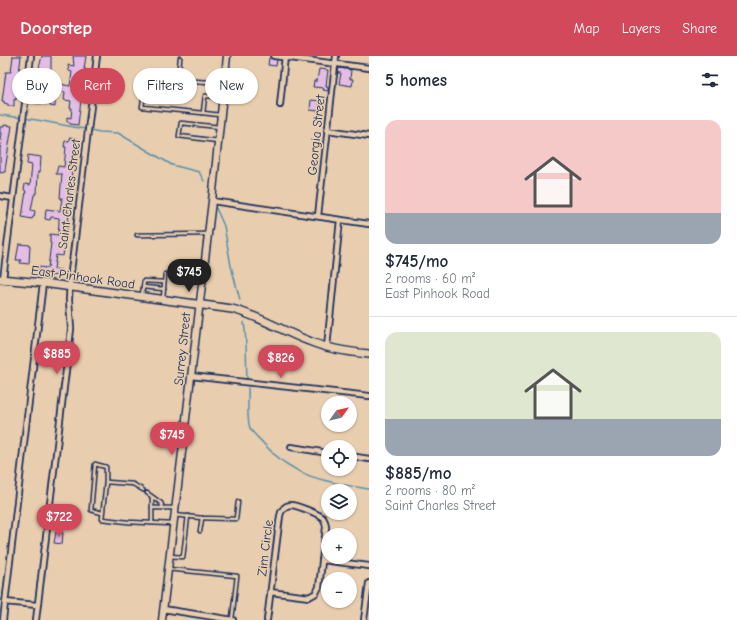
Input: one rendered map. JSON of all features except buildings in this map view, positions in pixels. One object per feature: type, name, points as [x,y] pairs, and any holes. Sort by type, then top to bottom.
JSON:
[{"type":"main road","name":"East Pinhook Road","points":[[1,279],[43,283],[142,298],[232,309],[251,314],[309,342],[327,347],[369,354]]},
{"type":"street","points":[[1,279],[31,56]]},
{"type":"street","name":"Saint Charles Street","points":[[36,620],[71,329],[69,287],[97,56]]},
{"type":"street","name":"Surrey Street","points":[[226,68],[227,56]]},
{"type":"street","points":[[274,56],[369,68]]},
{"type":"street","name":"Georgia Street","points":[[318,216],[336,56]]},
{"type":"street","points":[[280,104],[284,57]]},
{"type":"street","name":"Surrey Street","points":[[162,620],[222,104]]},
{"type":"street","points":[[327,130],[369,136]]},
{"type":"street","points":[[0,196],[13,198]]},
{"type":"street","points":[[212,200],[369,224]]},
{"type":"street","points":[[327,347],[340,220]]},
{"type":"street","points":[[3,620],[43,283]]},
{"type":"street","points":[[191,376],[369,396]]},
{"type":"street","points":[[291,447],[321,452]]},
{"type":"street","points":[[357,457],[369,459]]},
{"type":"street","name":"Zim Circle","points":[[267,620],[280,516],[284,508],[294,506],[317,514],[324,519],[326,528]]},
{"type":"street","name":"Zim Circle","points":[[270,592],[309,597],[315,595],[319,588],[322,564]]},
{"type":"street","points":[[353,564],[369,566]]},
{"type":"street","points":[[364,620],[369,583]]},
{"type":"street","points":[[5,602],[37,604]]},
{"type":"street","points":[[163,609],[233,620]]},
{"type":"lane","points":[[180,58],[178,80],[205,82]]},
{"type":"lane","points":[[203,113],[205,96]]},
{"type":"lane","points":[[142,104],[142,107],[221,115]]},
{"type":"lane","points":[[218,142],[179,136],[181,123],[220,127]]},
{"type":"lane","points":[[137,235],[208,234]]},
{"type":"lane","points":[[163,300],[165,274]]},
{"type":"lane","points":[[142,298],[144,281],[164,282]]},
{"type":"lane","points":[[143,288],[164,289]]},
{"type":"lane","points":[[102,513],[91,510],[95,464],[106,466],[106,482],[102,519],[173,524]]},
{"type":"lane","points":[[106,482],[133,484],[144,490]]},
{"type":"lane","points":[[147,493],[161,503],[164,508]]},
{"type":"lane","points":[[152,497],[152,523]]},
{"type":"lane","points":[[152,508],[164,508],[188,516],[202,518],[236,519],[238,502]]},
{"type":"lane","points":[[169,556],[183,558],[188,516]]},
{"type":"lane","points":[[200,531],[202,518]]},
{"type":"lane","points":[[167,569],[237,576],[233,620]]},
{"type":"waterway","points":[[0,115],[37,120],[100,132],[118,133],[172,165],[199,172],[204,181]]},
{"type":"waterway","points":[[216,208],[224,226],[231,266],[240,300]]},
{"type":"waterway","points":[[244,322],[247,379]]},
{"type":"waterway","points":[[248,388],[248,414],[250,428],[275,455],[287,464],[312,477],[339,484],[369,489]]}]
